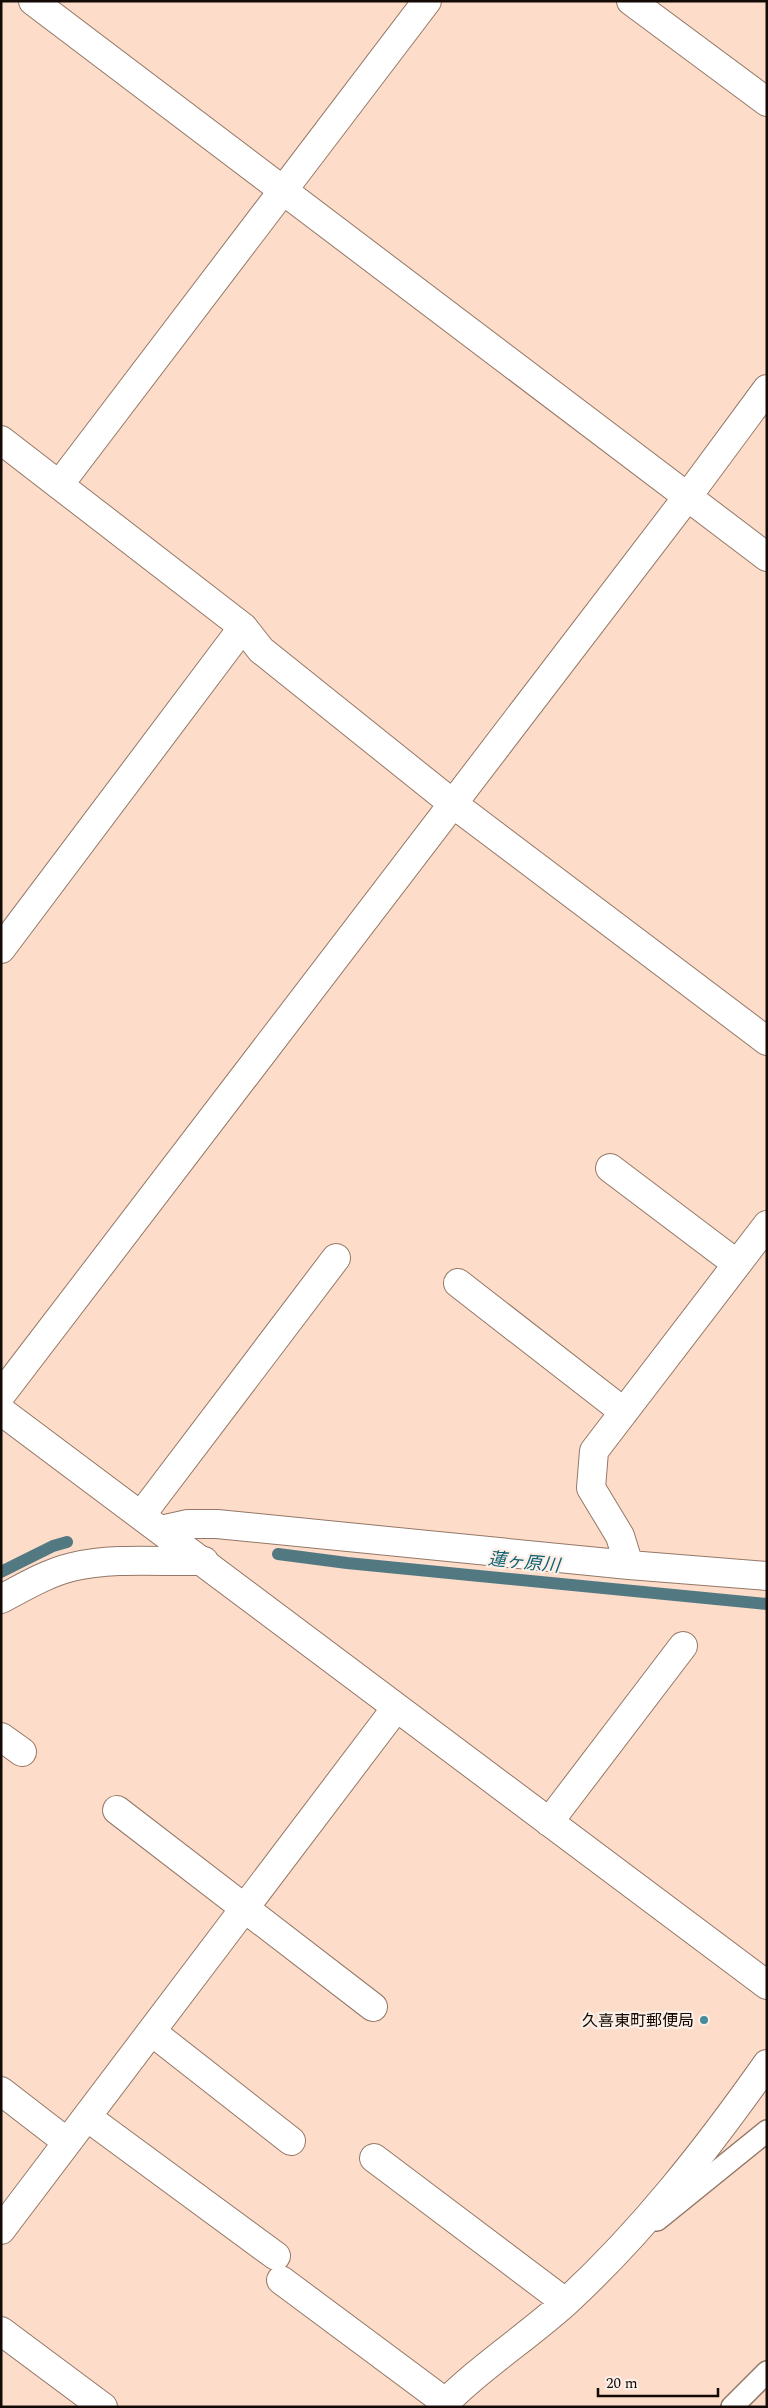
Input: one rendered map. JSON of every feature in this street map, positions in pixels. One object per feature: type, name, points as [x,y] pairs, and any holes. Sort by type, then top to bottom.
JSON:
[{"type":"street","points":[[33,1],[767,557]]},
{"type":"street","points":[[59,485],[284,192],[427,1]]},
{"type":"street","points":[[631,1],[767,102]]},
{"type":"street","points":[[1,1395],[688,496],[767,389]]},
{"type":"street","points":[[1,440],[244,627],[261,650],[452,803],[767,1042]]},
{"type":"street","points":[[1,948],[244,627]]},
{"type":"street","points":[[610,1168],[737,1264]]},
{"type":"street","points":[[630,1565],[620,1536],[591,1488],[594,1451],[767,1225]]},
{"type":"street","points":[[152,1522],[336,1258]]},
{"type":"street","points":[[458,1283],[624,1412]]},
{"type":"street","points":[[1,1411],[152,1522],[396,1708],[767,1985]]},
{"type":"street","points":[[152,1522],[217,1524],[630,1565],[767,1576]]},
{"type":"street","points":[[1,1598],[50,1575],[72,1568],[118,1562],[204,1561]]},
{"type":"street","points":[[549,1822],[683,1646]]},
{"type":"street","points":[[1,2230],[396,1708]]},
{"type":"street","points":[[117,1810],[373,2007]]},
{"type":"street","points":[[152,2032],[291,2141]]},
{"type":"street","points":[[87,2116],[279,2268],[443,2405],[565,2302],[618,2251],[705,2151],[765,2073]]},
{"type":"street","points":[[1,2091],[67,2142]]},
{"type":"street","points":[[374,2158],[565,2302]]},
{"type":"street","points":[[1,2331],[103,2407]]},
{"type":"lane","points":[[618,2251],[767,2131]]},
{"type":"lane","points":[[732,2407],[767,2372]]},
{"type":"waterway","name":"蓮ヶ原川","points":[[1,1572],[53,1546],[67,1542]]},
{"type":"waterway","name":"蓮ヶ原川","points":[[278,1554],[347,1563],[767,1604]]},
{"type":"place","name":"久喜東町郵便局","points":[[704,2020]]}]
